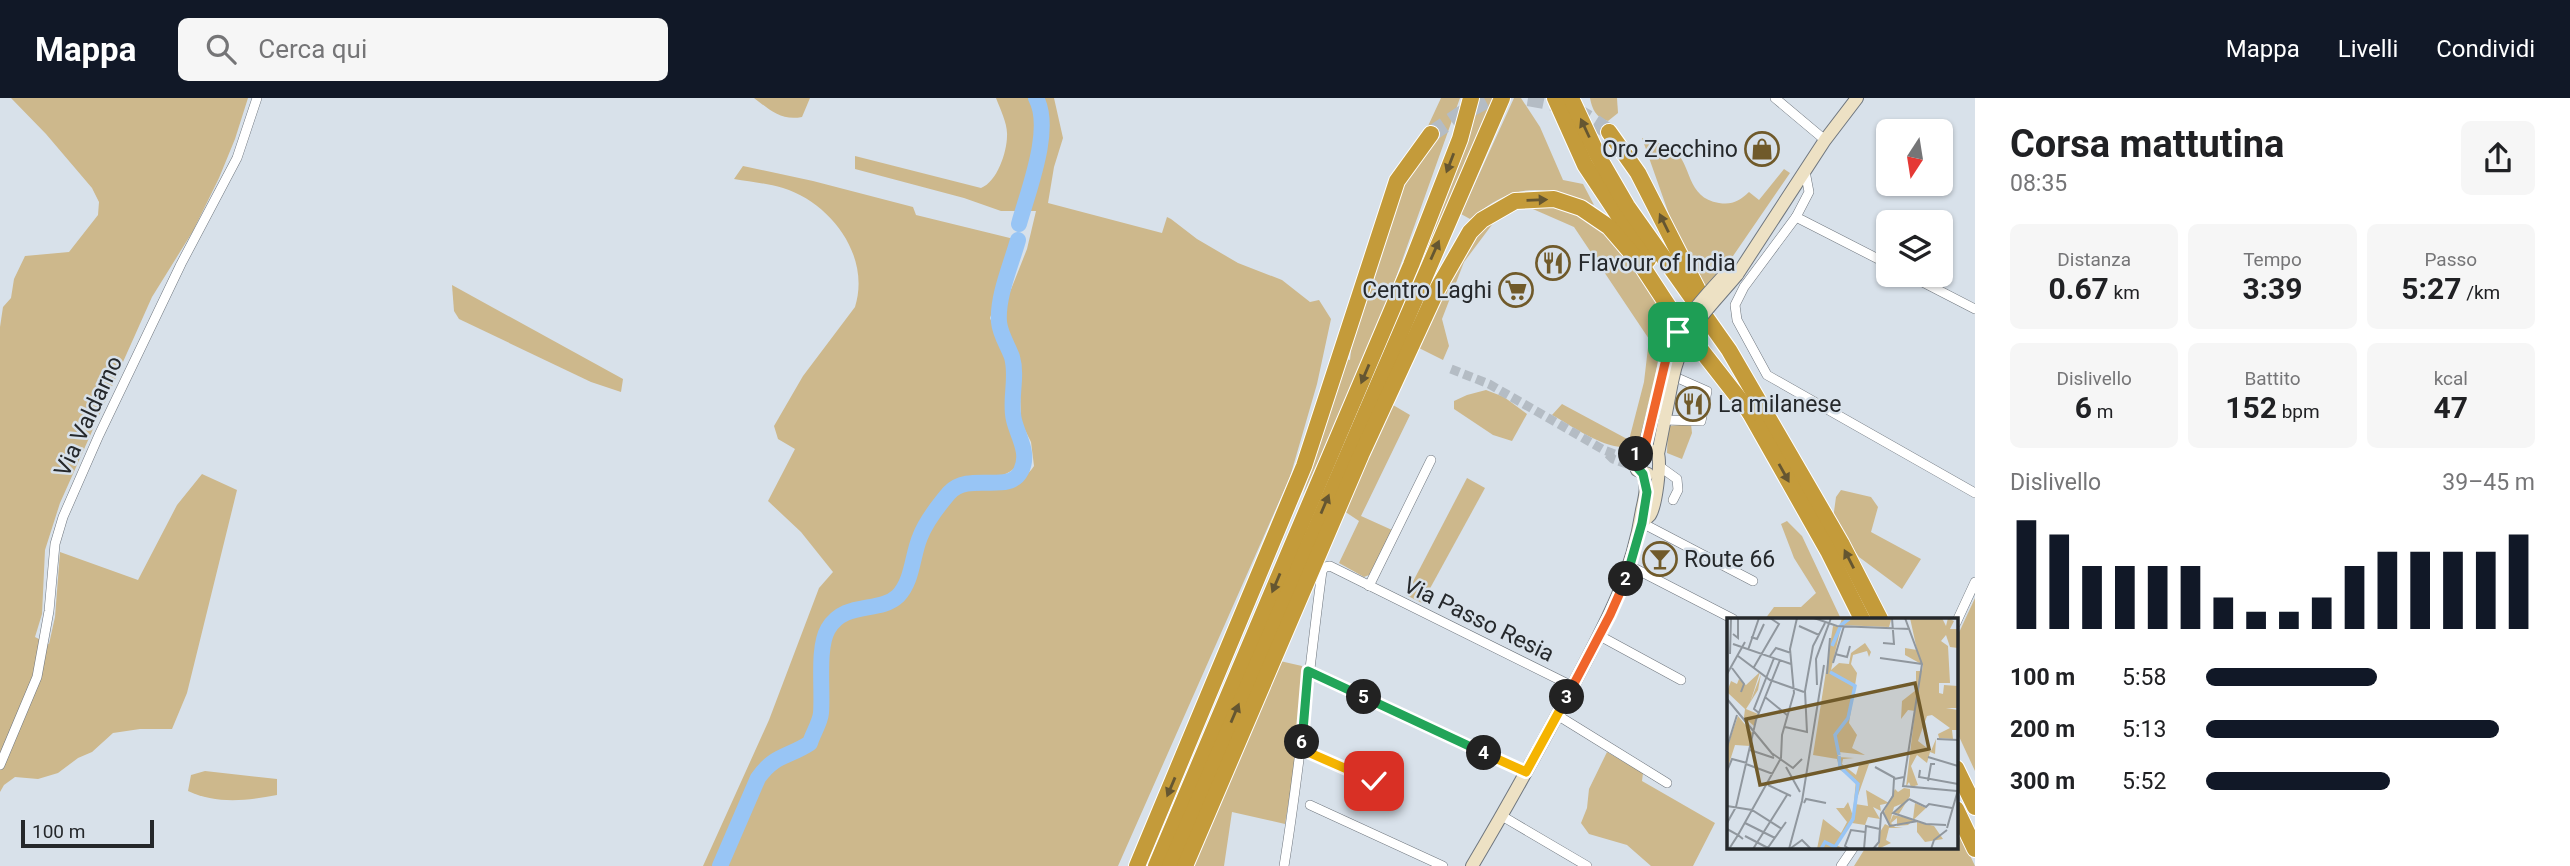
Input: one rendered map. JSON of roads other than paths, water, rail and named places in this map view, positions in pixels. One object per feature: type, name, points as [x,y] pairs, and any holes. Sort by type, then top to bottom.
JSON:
[{"type":"highway","points":[[1156,866],[1411,265],[1460,139],[1471,98]]},
{"type":"highway","points":[[1170,866],[1502,98]]},
{"type":"highway","points":[[1560,98],[1627,206],[1728,350]]},
{"type":"highway","points":[[1560,98],[1585,165],[1751,414],[1862,618]]},
{"type":"highway","points":[[1609,132],[1648,191],[1728,350],[1840,543],[1879,618]]},
{"type":"highway","points":[[1138,866],[1304,466],[1397,181],[1431,134]]},
{"type":"highway","points":[[1185,866],[1361,455],[1438,288],[1470,232],[1482,220],[1515,201],[1554,199],[1581,208],[1609,227],[1640,263],[1676,318],[1751,414]]},
{"type":"highway","points":[[1958,772],[1975,807]]},
{"type":"highway","points":[[1958,813],[1975,849]]},
{"type":"main road","points":[[1642,523],[1651,513],[1669,379],[1666,359],[1678,332],[1734,272],[1754,237],[1767,227],[1857,98]]},
{"type":"main road","points":[[1644,449],[1669,379]]},
{"type":"main road","points":[[1472,866],[1558,715],[1617,601],[1642,523],[1647,492],[1643,474],[1635,467],[1634,461],[1638,452],[1651,449],[1658,463]]},
{"type":"main road","points":[[1643,474],[1652,474],[1658,463]]},
{"type":"street","name":"Via Valdarno","points":[[0,765],[37,677],[55,544],[63,517],[181,264],[237,158],[257,98]]},
{"type":"street","points":[[1775,98],[1825,141]]},
{"type":"street","points":[[1805,171],[1809,192],[1796,217],[1744,287],[1735,305],[1737,320],[1766,374],[1975,493]]},
{"type":"street","points":[[1796,217],[1876,258]]},
{"type":"street","points":[[1932,287],[1975,309]]},
{"type":"street","points":[[1664,420],[1701,421],[1707,391],[1669,379]]},
{"type":"street","name":"Via Passo Resia","points":[[1369,586],[1431,460]]},
{"type":"street","points":[[1658,463],[1676,479],[1678,490],[1673,500]]},
{"type":"street","points":[[1642,523],[1753,581]]},
{"type":"street","name":"Via Passo Resia","points":[[1308,671],[1322,571],[1331,566],[1572,686]]},
{"type":"street","points":[[1630,566],[1731,618]]},
{"type":"street","points":[[1958,619],[1975,582]]},
{"type":"street","points":[[1600,636],[1681,680]]},
{"type":"street","points":[[1285,866],[1301,749],[1308,671],[1526,772]]},
{"type":"street","points":[[1558,715],[1667,783]]},
{"type":"street","points":[[1301,749],[1374,781]]},
{"type":"street","points":[[1310,806],[1443,866]]},
{"type":"street","points":[[1502,816],[1587,866]]},
{"type":"street","points":[[1841,866],[1853,848]]},
{"type":"waterway","points":[[1019,224],[1040,143],[1041,111],[1036,98]]},
{"type":"waterway","points":[[720,866],[758,778],[770,764],[810,743],[821,713],[821,658],[828,629],[843,614],[881,605],[898,596],[909,575],[923,531],[949,493],[967,484],[1007,481],[1015,478],[1021,471],[1024,451],[1012,405],[1014,365],[999,322],[1002,292],[1018,240]]},
{"type":"tunnel","points":[[1431,134],[1491,98]]},
{"type":"tunnel","points":[[1528,98],[1571,109],[1609,132]]},
{"type":"tunnel","points":[[1451,369],[1489,384],[1604,450],[1617,455],[1636,454]]},
{"type":"tunnel","points":[[1608,454],[1613,459],[1635,467]]},
{"type":"place","name":"Oro Zecchino","points":[[1762,149]]},
{"type":"place","name":"Flavour of India","points":[[1553,263]]},
{"type":"place","name":"Centro Laghi","points":[[1516,290]]},
{"type":"place","name":"La milanese","points":[[1693,404]]},
{"type":"place","name":"Route 66","points":[[1660,559]]}]
